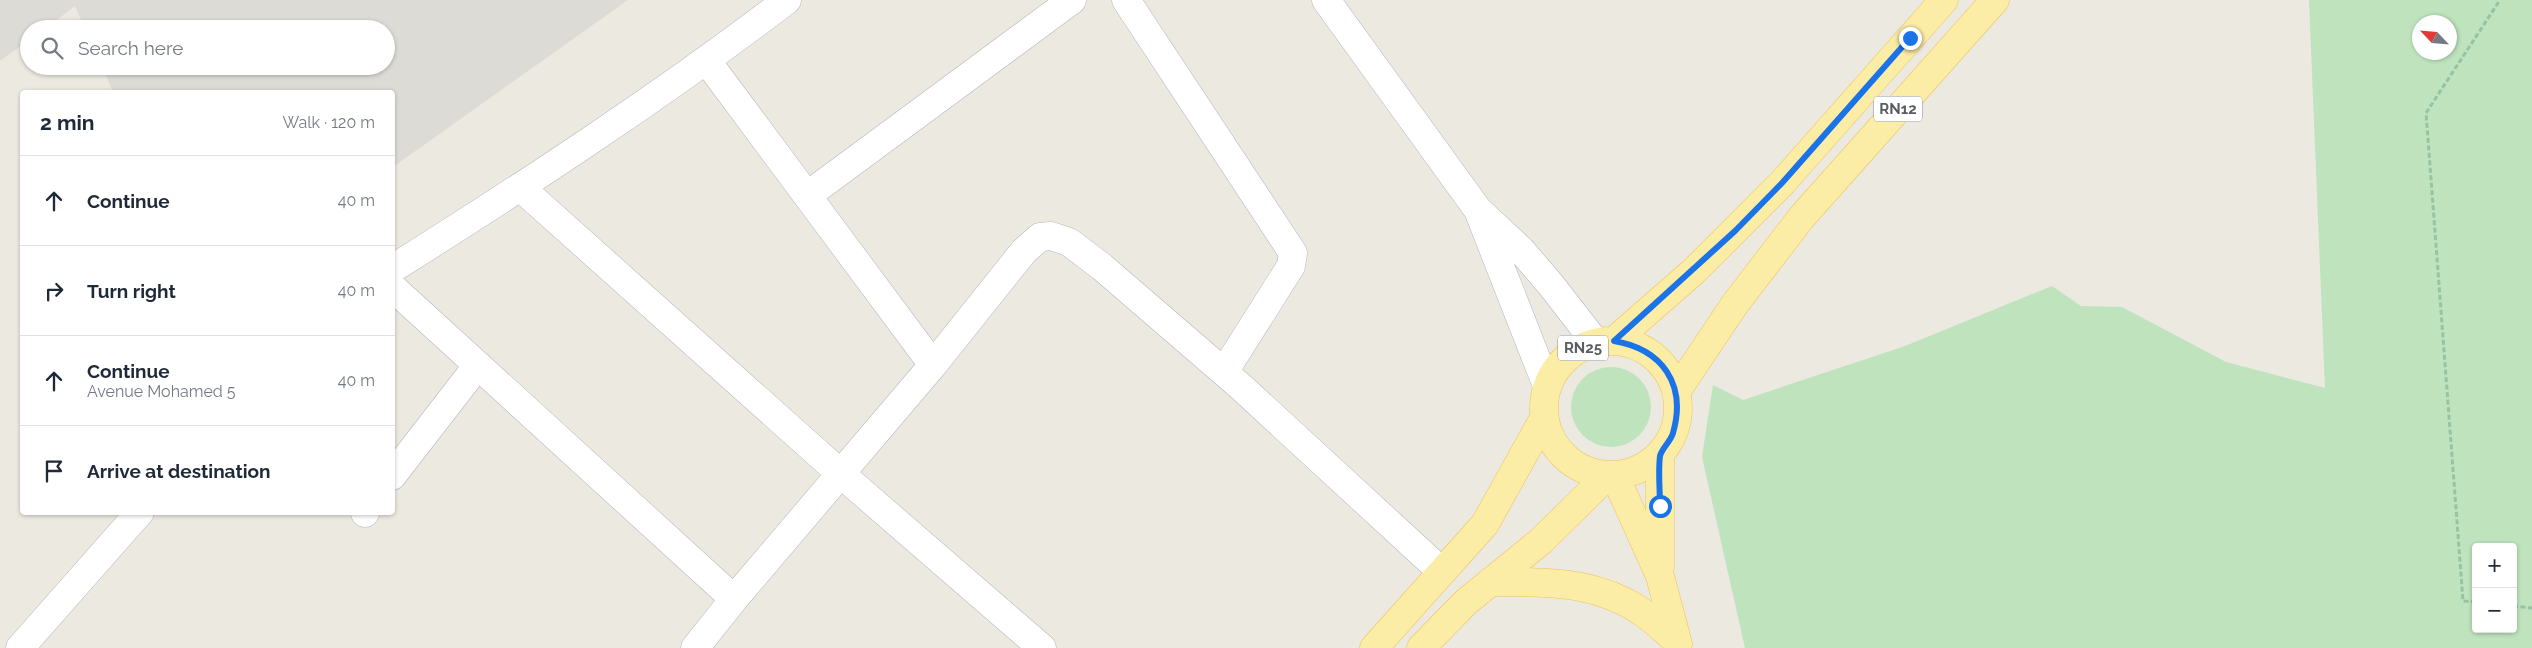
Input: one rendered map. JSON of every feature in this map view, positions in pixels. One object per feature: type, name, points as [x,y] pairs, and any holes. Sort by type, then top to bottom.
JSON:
[{"type":"main road","name":"RN12","points":[[1604,342],[1694,271],[1782,183],[1944,0]]},
{"type":"main road","name":"RN12","points":[[1676,392],[1735,304],[1801,218],[1996,0]]},
{"type":"main road","name":"RN25","points":[[1604,342],[1631,344],[1646,351],[1659,362],[1670,376],[1676,392],[1678,414],[1672,436],[1660,454],[1640,470],[1611,476],[1584,471],[1565,458],[1551,440],[1544,418],[1544,402],[1548,386],[1558,366],[1575,352],[1604,342]]},
{"type":"main road","name":"RN25","points":[[1374,648],[1485,524],[1544,418]]},
{"type":"main road","points":[[1660,454],[1660,576]]},
{"type":"main road","points":[[1426,642],[1466,602],[1541,542],[1611,476],[1660,576],[1678,645]]},
{"type":"main road","points":[[1490,582],[1553,582],[1582,586],[1619,600],[1644,614],[1678,645]]},
{"type":"street","points":[[395,267],[521,188],[707,61],[787,0]]},
{"type":"street","points":[[808,195],[1072,0]]},
{"type":"street","points":[[1126,0],[1293,253],[1291,266],[1224,372]]},
{"type":"street","points":[[1326,0],[1478,210],[1521,250],[1604,342]]},
{"type":"street","points":[[707,61],[933,365]]},
{"type":"street","points":[[521,188],[841,474],[1042,648]]},
{"type":"street","points":[[1478,210],[1548,386]]},
{"type":"street","points":[[696,648],[734,599],[933,365],[1031,242],[1040,237],[1050,236],[1069,242],[1095,262],[1224,372],[1441,571]]},
{"type":"street","points":[[395,290],[734,599]]},
{"type":"street","points":[[395,472],[478,365]]},
{"type":"street","points":[[20,648],[137,515]]},
{"type":"path","points":[[2472,602],[2463,601],[2426,113],[2500,0]]},
{"type":"path","points":[[2517,606],[2532,608]]},
{"type":"shaded area","points":[[0,0],[628,0],[395,166],[395,90],[112,90],[106,75],[395,75],[395,20],[81,20],[75,6],[57,20],[20,20],[20,47],[0,61]]},
{"type":"green space","points":[[2309,0],[2532,0],[2532,648],[1745,648],[1702,457],[1713,385],[1743,400],[1905,346],[2052,286],[2081,306],[2122,307],[2226,362],[2325,388]]},
{"type":"green space","points":[[1611,367],[1626,370],[1639,379],[1648,392],[1651,407],[1648,422],[1639,435],[1626,444],[1611,447],[1596,444],[1583,435],[1574,422],[1571,407],[1574,392],[1583,379],[1596,370]]},
{"type":"route","points":[[1660,506],[1660,454],[1672,436],[1678,414],[1676,392],[1670,376],[1659,362],[1646,351],[1631,344],[1614,341],[1694,271],[1782,183],[1910,38]]}]
